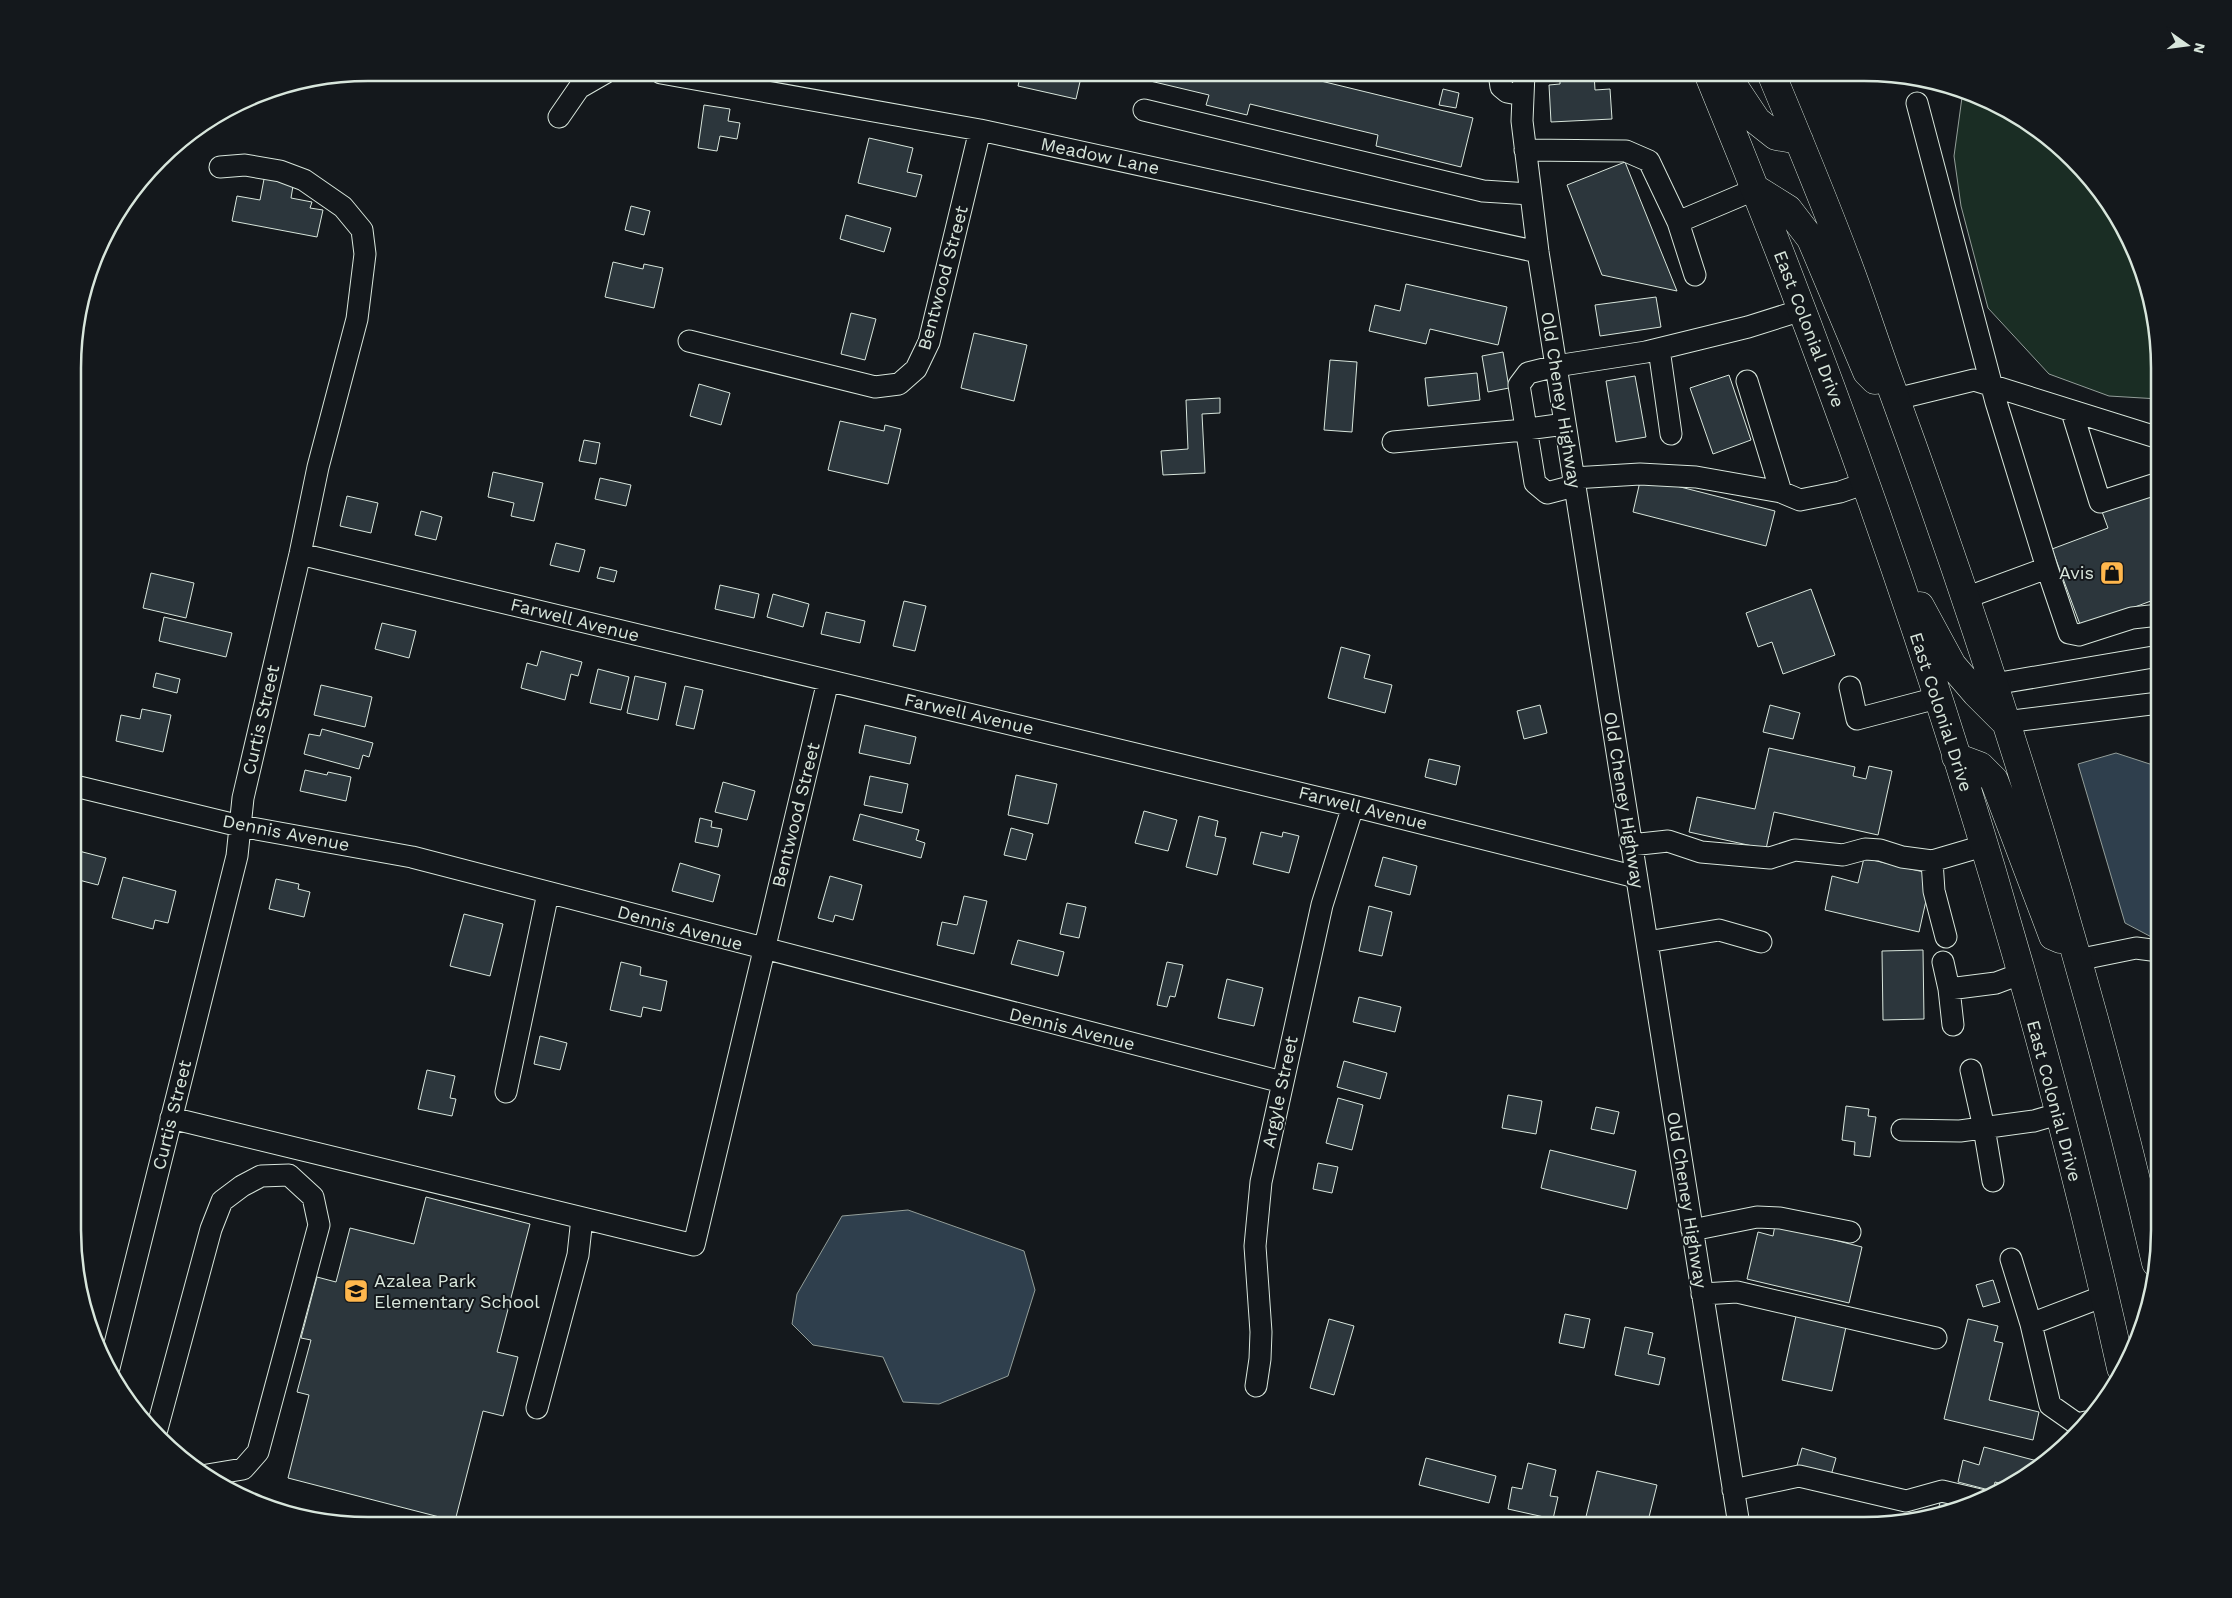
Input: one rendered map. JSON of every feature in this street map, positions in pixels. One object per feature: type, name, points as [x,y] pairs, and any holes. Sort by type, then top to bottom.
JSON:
[{"type":"highway","name":"East Colonial Drive","points":[[1711,81],[1756,190],[1866,483],[1956,757],[2020,974],[2058,1114],[2120,1359]]},
{"type":"highway","points":[[1730,81],[1757,121],[1776,136],[1799,140]]},
{"type":"highway","points":[[1774,81],[1844,255],[1994,684],[2075,953],[2150,1241]]},
{"type":"highway","points":[[1756,190],[1788,209],[1812,239],[1867,372],[1875,380],[1892,389]]},
{"type":"highway","points":[[1886,541],[1952,665],[2005,722]]},
{"type":"highway","points":[[1956,757],[1980,766],[1994,780],[2053,936],[2075,953]]},
{"type":"street","points":[[560,117],[579,88],[591,81]]},
{"type":"street","name":"Meadow Lane","points":[[706,81],[980,130],[1538,252]]},
{"type":"street","points":[[1500,81],[1501,87],[1507,92],[1523,95]]},
{"type":"street","name":"Old Cheney Highway","points":[[1524,81],[1522,121],[1538,252],[1737,1517]]},
{"type":"street","points":[[1917,103],[1993,385],[2047,568],[2069,633],[2078,636],[2132,618],[2151,615]]},
{"type":"street","points":[[1144,110],[1483,191],[1531,194]]},
{"type":"street","name":"Bentwood Street","points":[[689,341],[875,387],[899,384],[916,370],[930,342],[980,130]]},
{"type":"street","points":[[1525,150],[1626,151],[1648,161],[1678,222],[1695,275]]},
{"type":"street","name":"Curtis Street","points":[[112,1358],[237,856],[243,798],[300,554],[318,467],[357,319],[365,254],[362,230],[343,208],[304,180],[280,171],[245,165],[220,167]]},
{"type":"street","points":[[1678,222],[1756,190]]},
{"type":"street","points":[[1802,310],[1748,327],[1659,349],[1556,366],[1528,373],[1519,385],[1534,483],[1547,493],[1574,482],[1640,474],[1696,477],[1781,492],[1800,500],[1840,492],[1866,483]]},
{"type":"street","points":[[1659,349],[1671,434]]},
{"type":"street","points":[[1892,389],[1974,380],[2151,436]]},
{"type":"street","points":[[1747,381],[1781,492]]},
{"type":"street","points":[[2072,412],[2100,502],[2151,486]]},
{"type":"street","points":[[1393,442],[1525,430],[1565,424]]},
{"type":"street","name":"Farwell Avenue","points":[[300,554],[1353,806],[1636,877]]},
{"type":"street","points":[[1965,598],[2047,568]]},
{"type":"street","points":[[1994,684],[2151,657]]},
{"type":"street","name":"Bentwood Street","points":[[582,1218],[694,1245],[828,681]]},
{"type":"street","points":[[1850,686],[1857,719],[1937,698]]},
{"type":"street","points":[[2005,722],[2151,704]]},
{"type":"street","name":"Dennis Avenue","points":[[81,787],[240,826],[412,857],[1282,1082]]},
{"type":"street","name":"Argyle Street","points":[[1256,1386],[1261,1332],[1255,1246],[1260,1191],[1282,1082],[1322,906],[1353,806]]},
{"type":"street","points":[[1631,845],[1668,841],[1701,852],[1770,858],[1795,850],[1843,854],[1866,849],[1880,850],[1902,857],[1932,861],[1983,846]]},
{"type":"street","points":[[1932,861],[1934,891],[1946,937]]},
{"type":"street","points":[[506,1092],[548,893]]},
{"type":"street","points":[[1646,942],[1719,930],[1761,942]]},
{"type":"street","points":[[2075,953],[2136,948],[2151,950]]},
{"type":"street","points":[[1943,962],[1949,989],[1953,1025]]},
{"type":"street","points":[[1949,989],[1996,983],[2020,974]]},
{"type":"street","points":[[1971,1070],[1993,1180]]},
{"type":"street","points":[[1902,1130],[1960,1131],[2034,1121],[2058,1114]]},
{"type":"street","points":[[171,1118],[582,1218],[578,1255],[537,1408]]},
{"type":"street","points":[[158,1425],[211,1229],[222,1201],[242,1186],[261,1176],[289,1175],[313,1197],[319,1225],[317,1235],[258,1452],[243,1469],[218,1473]]},
{"type":"street","points":[[1692,1230],[1757,1217],[1780,1218],[1850,1232]]},
{"type":"street","points":[[2011,1259],[2031,1324],[2050,1405],[2076,1423]]},
{"type":"street","points":[[1702,1294],[1737,1292],[1936,1338]]},
{"type":"street","points":[[2031,1324],[2104,1296]]},
{"type":"street","points":[[1733,1490],[1799,1476],[1906,1501],[1942,1491],[1968,1497]]},
{"type":"green space","points":[[1962,98],[1991,111],[2023,130],[2053,152],[2080,179],[2112,225],[2136,276],[2148,331],[2151,399],[2109,396],[2049,374],[1988,308],[1961,206],[1954,156]]},
{"type":"water","points":[[2116,753],[2151,764],[2151,937],[2125,923],[2078,764]]},
{"type":"water","points":[[908,1210],[1024,1251],[1035,1290],[1008,1376],[939,1404],[903,1402],[883,1357],[813,1345],[792,1324],[797,1294],[842,1216]]},
{"type":"building","points":[[1019,81],[1080,81],[1076,99],[1018,86]]},
{"type":"building","points":[[1150,81],[1321,81],[1473,118],[1461,167],[1376,146],[1378,135],[1250,104],[1247,115],[1206,105],[1209,95]]},
{"type":"building","points":[[1560,81],[1594,81],[1595,90],[1610,89],[1612,119],[1551,122],[1549,85],[1560,84]]},
{"type":"building","points":[[1443,89],[1459,93],[1456,108],[1439,105]]},
{"type":"building","points":[[704,105],[730,109],[728,121],[740,123],[737,139],[720,136],[717,151],[698,148]]},
{"type":"building","points":[[869,138],[913,148],[907,172],[922,175],[916,197],[858,183]]},
{"type":"building","points":[[1625,162],[1677,291],[1602,275],[1567,185]]},
{"type":"building","points":[[265,174],[294,180],[291,198],[312,202],[310,208],[323,210],[317,237],[232,221],[237,196],[260,200]]},
{"type":"building","points":[[631,206],[650,211],[644,235],[625,230]]},
{"type":"building","points":[[846,215],[891,228],[884,252],[840,239]]},
{"type":"building","points":[[613,262],[643,269],[644,264],[663,268],[654,308],[605,297]]},
{"type":"building","points":[[1406,284],[1507,307],[1498,345],[1430,329],[1426,344],[1369,331],[1375,305],[1400,311]]},
{"type":"building","points":[[1656,297],[1661,327],[1600,336],[1595,305]]},
{"type":"building","points":[[851,313],[876,319],[865,360],[841,354]]},
{"type":"building","points":[[974,333],[1027,345],[1014,401],[961,388]]},
{"type":"building","points":[[1503,352],[1509,388],[1488,392],[1482,356]]},
{"type":"building","points":[[1330,360],[1357,362],[1352,432],[1324,430]]},
{"type":"building","points":[[1477,373],[1480,400],[1428,406],[1425,378]]},
{"type":"building","points":[[1729,375],[1751,440],[1713,454],[1690,388]]},
{"type":"building","points":[[1635,376],[1646,437],[1616,442],[1606,381]]},
{"type":"building","points":[[699,384],[730,393],[721,425],[690,416]]},
{"type":"building","points":[[1220,398],[1220,413],[1202,414],[1205,473],[1163,475],[1161,451],[1188,449],[1186,400]]},
{"type":"building","points":[[840,421],[884,431],[885,425],[901,429],[888,484],[828,470]]},
{"type":"building","points":[[584,440],[600,443],[596,464],[579,461]]},
{"type":"building","points":[[493,472],[543,483],[534,521],[511,516],[514,503],[488,497]]},
{"type":"building","points":[[1641,477],[1775,511],[1766,546],[1633,512]]},
{"type":"building","points":[[600,478],[631,485],[626,506],[595,499]]},
{"type":"building","points":[[2151,491],[2151,601],[2081,627],[2052,549],[2108,528],[2101,509]]},
{"type":"building","points":[[347,496],[378,503],[371,533],[340,526]]},
{"type":"building","points":[[421,511],[442,517],[436,540],[415,535]]},
{"type":"building","points":[[556,543],[585,550],[579,572],[550,565]]},
{"type":"building","points":[[600,567],[617,571],[614,582],[597,578]]},
{"type":"building","points":[[151,573],[194,583],[186,618],[143,608]]},
{"type":"building","points":[[720,585],[759,594],[754,618],[715,609]]},
{"type":"building","points":[[1811,589],[1835,655],[1783,674],[1772,642],[1758,647],[1746,613]]},
{"type":"building","points":[[773,594],[809,604],[803,627],[767,617]]},
{"type":"building","points":[[904,601],[926,606],[915,651],[893,646]]},
{"type":"building","points":[[826,612],[865,621],[860,643],[821,634]]},
{"type":"building","points":[[164,617],[232,633],[226,657],[159,641]]},
{"type":"building","points":[[382,623],[416,631],[409,658],[375,649]]},
{"type":"building","points":[[1341,647],[1370,655],[1364,678],[1392,685],[1385,713],[1328,698]]},
{"type":"building","points":[[541,651],[582,662],[578,676],[571,674],[565,700],[521,688],[527,663],[537,666]]},
{"type":"building","points":[[598,669],[629,677],[621,710],[590,703]]},
{"type":"building","points":[[156,673],[180,679],[177,693],[153,687]]},
{"type":"building","points":[[635,676],[666,683],[658,720],[627,713]]},
{"type":"building","points":[[321,685],[372,697],[365,727],[314,715]]},
{"type":"building","points":[[685,686],[703,690],[694,729],[676,725]]},
{"type":"building","points":[[1540,705],[1547,733],[1524,739],[1517,711]]},
{"type":"building","points":[[1770,705],[1800,713],[1793,739],[1763,732]]},
{"type":"building","points":[[142,709],[171,715],[163,752],[116,741],[121,715],[140,719]]},
{"type":"building","points":[[865,725],[916,737],[910,764],[859,753]]},
{"type":"building","points":[[322,729],[373,743],[369,757],[363,755],[359,769],[304,754],[309,734],[320,736]]},
{"type":"building","points":[[1769,748],[1855,767],[1853,776],[1866,779],[1869,766],[1892,771],[1878,835],[1774,812],[1766,849],[1689,832],[1697,797],[1755,809]]},
{"type":"building","points":[[1429,759],[1460,766],[1456,785],[1425,777]]},
{"type":"building","points":[[305,770],[327,775],[328,772],[351,777],[346,801],[300,791]]},
{"type":"building","points":[[1016,775],[1057,784],[1048,824],[1008,815]]},
{"type":"building","points":[[870,776],[908,784],[902,813],[864,805]]},
{"type":"building","points":[[723,782],[755,791],[747,820],[715,812]]},
{"type":"building","points":[[1144,811],[1177,820],[1168,851],[1135,843]]},
{"type":"building","points":[[860,814],[919,830],[916,840],[925,843],[921,858],[853,840]]},
{"type":"building","points":[[1199,816],[1218,821],[1215,836],[1226,838],[1217,875],[1186,867]]},
{"type":"building","points":[[700,818],[712,821],[711,827],[722,829],[718,847],[695,842]]},
{"type":"building","points":[[1011,828],[1033,834],[1026,860],[1004,855]]},
{"type":"building","points":[[1261,832],[1282,837],[1283,832],[1299,836],[1289,873],[1253,864]]},
{"type":"building","points":[[81,852],[106,858],[98,885],[81,881]]},
{"type":"building","points":[[1383,857],[1417,866],[1410,895],[1375,886]]},
{"type":"building","points":[[1864,858],[1932,874],[1919,932],[1825,910],[1832,876],[1858,883]]},
{"type":"building","points":[[680,863],[720,875],[713,902],[672,891]]},
{"type":"building","points":[[830,876],[862,885],[853,920],[835,915],[833,922],[818,918]]},
{"type":"building","points":[[123,877],[176,891],[168,923],[155,920],[153,929],[112,918]]},
{"type":"building","points":[[276,879],[299,884],[298,889],[310,892],[304,917],[269,909]]},
{"type":"building","points":[[964,896],[987,901],[974,954],[937,945],[942,922],[957,925]]},
{"type":"building","points":[[1067,903],[1086,907],[1079,938],[1060,934]]},
{"type":"building","points":[[1369,906],[1392,912],[1382,956],[1359,951]]},
{"type":"building","points":[[464,914],[503,924],[490,976],[450,966]]},
{"type":"building","points":[[1018,940],[1064,952],[1058,976],[1011,964]]},
{"type":"building","points":[[1923,950],[1924,1019],[1883,1020],[1882,951]]},
{"type":"building","points":[[621,962],[641,967],[640,975],[667,981],[661,1011],[643,1007],[641,1017],[610,1010]]},
{"type":"building","points":[[1167,962],[1183,965],[1175,997],[1170,996],[1167,1007],[1157,1005]]},
{"type":"building","points":[[1227,979],[1263,988],[1254,1026],[1218,1018]]},
{"type":"building","points":[[1359,997],[1401,1007],[1395,1032],[1353,1022]]},
{"type":"building","points":[[540,1036],[567,1043],[560,1070],[534,1064]]},
{"type":"building","points":[[1344,1061],[1387,1073],[1380,1099],[1337,1087]]},
{"type":"building","points":[[427,1070],[455,1076],[450,1098],[456,1099],[452,1116],[418,1109]]},
{"type":"building","points":[[1508,1095],[1542,1101],[1536,1134],[1502,1128]]},
{"type":"building","points":[[1338,1098],[1363,1105],[1352,1150],[1326,1143]]},
{"type":"building","points":[[1846,1106],[1869,1109],[1868,1116],[1876,1117],[1870,1157],[1854,1155],[1855,1142],[1842,1140]]},
{"type":"building","points":[[1596,1107],[1619,1112],[1614,1134],[1591,1129]]},
{"type":"building","points":[[1550,1150],[1636,1171],[1627,1209],[1541,1188]]},
{"type":"building","points":[[1318,1163],[1338,1167],[1332,1193],[1313,1189]]},
{"type":"building","points":[[426,1197],[530,1224],[497,1352],[518,1357],[503,1416],[483,1411],[456,1517],[439,1517],[288,1478],[309,1395],[297,1392],[311,1340],[301,1338],[317,1277],[336,1282],[350,1228],[414,1244]]},
{"type":"building","points":[[1775,1225],[1862,1247],[1849,1303],[1747,1279],[1758,1232],[1773,1236]]},
{"type":"building","points":[[1993,1280],[2000,1302],[1983,1307],[1976,1285]]},
{"type":"building","points":[[1565,1314],[1590,1319],[1584,1348],[1559,1343]]},
{"type":"building","points":[[1796,1316],[1846,1327],[1832,1391],[1782,1380]]},
{"type":"building","points":[[1329,1319],[1354,1326],[1334,1395],[1310,1388]]},
{"type":"building","points":[[1968,1319],[1998,1326],[1994,1341],[2003,1343],[1989,1400],[2039,1412],[2033,1440],[1944,1419]]},
{"type":"building","points":[[1625,1327],[1653,1333],[1648,1354],[1665,1358],[1659,1385],[1615,1375]]},
{"type":"building","points":[[1984,1447],[2034,1460],[2007,1478],[1998,1483],[1995,1482],[1994,1485],[1986,1489],[1958,1482],[1963,1460],[1979,1465]]},
{"type":"building","points":[[1802,1448],[1836,1458],[1830,1479],[1796,1469]]},
{"type":"building","points":[[1426,1458],[1496,1476],[1489,1503],[1419,1485]]},
{"type":"building","points":[[1528,1463],[1556,1470],[1550,1496],[1558,1497],[1553,1517],[1544,1517],[1508,1509],[1512,1487],[1522,1489]]},
{"type":"building","points":[[1597,1471],[1657,1485],[1649,1517],[1586,1517]]},
{"type":"building","points":[[1941,1497],[1958,1501],[1956,1502],[1939,1507]]},
{"type":"place","name":"Avis","points":[[2112,573]]},
{"type":"place","name":"Azalea Park Elementary School","points":[[356,1291]]}]
